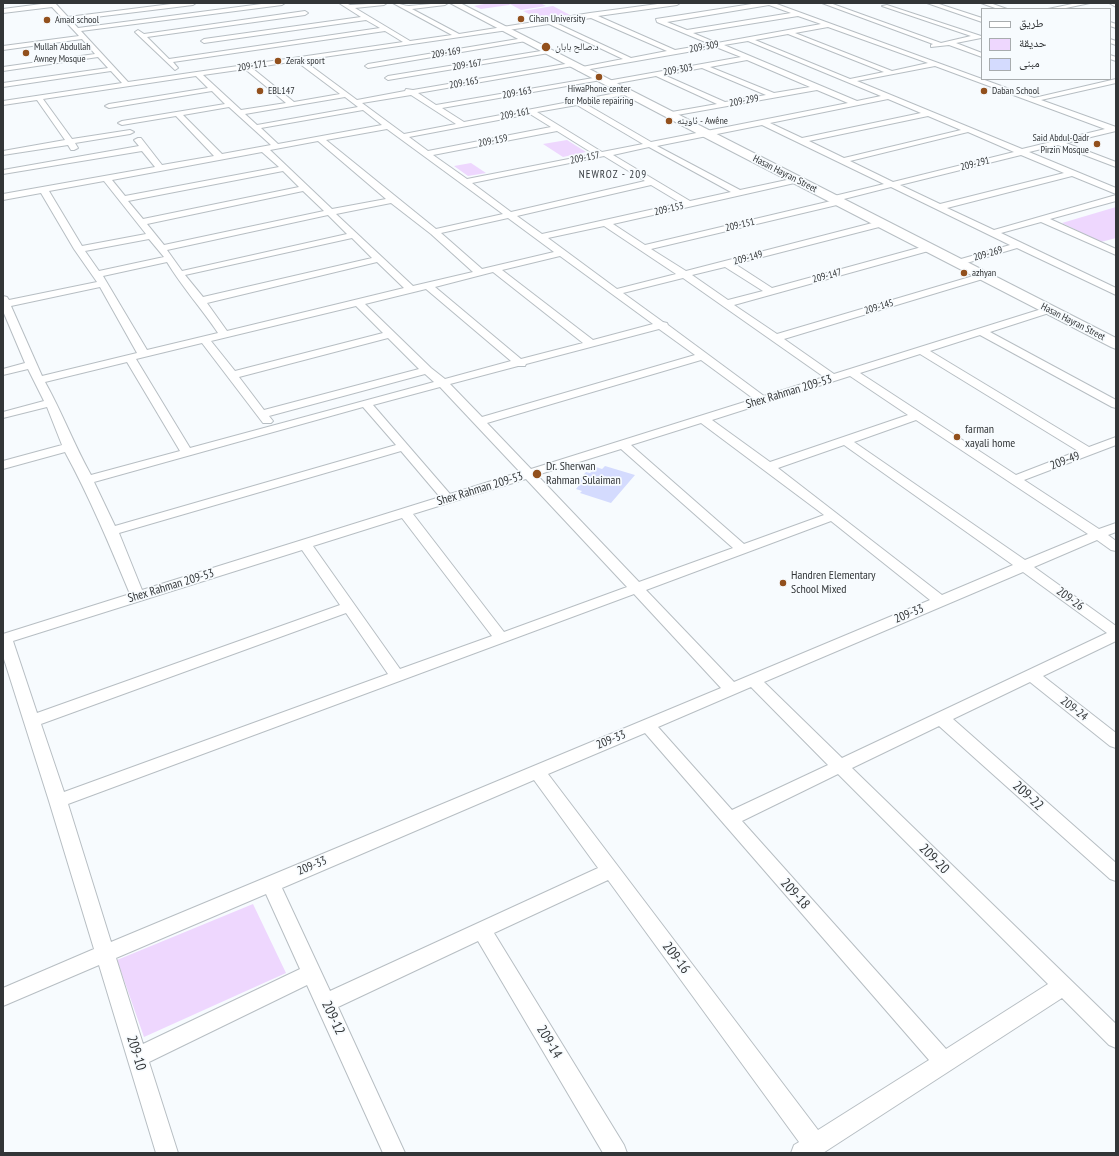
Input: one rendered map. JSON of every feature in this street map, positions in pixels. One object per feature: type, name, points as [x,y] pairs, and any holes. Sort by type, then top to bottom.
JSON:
[{"type":"street","points":[[67,19],[193,3]]},
{"type":"street","points":[[77,30],[282,3]]},
{"type":"street","points":[[342,3],[408,42]]},
{"type":"street","points":[[350,8],[384,3]]},
{"type":"street","points":[[396,3],[456,35]]},
{"type":"street","points":[[406,8],[445,3]]},
{"type":"street","name":"Hasan Hayran Street","points":[[454,3],[880,224],[1115,343]]},
{"type":"street","name":"209-171","points":[[6,101],[39,98],[109,106],[127,85],[501,28],[677,3]]},
{"type":"street","points":[[652,18],[769,3],[935,64],[979,78]]},
{"type":"street","points":[[825,3],[942,44]]},
{"type":"street","points":[[878,7],[901,3]]},
{"type":"street","points":[[930,3],[981,20]]},
{"type":"street","points":[[988,3],[1001,8]]},
{"type":"street","points":[[1061,8],[1088,3]]},
{"type":"street","points":[[1112,3],[1116,4]]},
{"type":"street","points":[[3,11],[53,4],[127,85]]},
{"type":"street","points":[[295,6],[312,18]]},
{"type":"street","points":[[885,6],[980,37]]},
{"type":"street","points":[[632,9],[856,103]]},
{"type":"street","points":[[835,15],[864,10]]},
{"type":"street","points":[[685,32],[798,14]]},
{"type":"street","points":[[590,15],[674,52]]},
{"type":"street","points":[[812,19],[828,16]]},
{"type":"street","points":[[142,36],[189,29],[312,18],[367,18]]},
{"type":"street","points":[[204,40],[312,18]]},
{"type":"street","points":[[548,21],[630,60]]},
{"type":"street","points":[[129,23],[183,76]]},
{"type":"street","name":"209-309","points":[[575,67],[630,60],[829,25]]},
{"type":"street","points":[[189,29],[218,53]]},
{"type":"street","points":[[168,61],[386,29]]},
{"type":"street","points":[[788,32],[892,73]]},
{"type":"street","points":[[3,48],[84,37]]},
{"type":"street","points":[[926,48],[980,37]]},
{"type":"street","points":[[748,39],[1116,191]]},
{"type":"street","name":"209-169","points":[[362,62],[524,40]]},
{"type":"street","points":[[949,43],[981,55]]},
{"type":"street","points":[[903,52],[918,49]]},
{"type":"street","points":[[345,52],[462,124]]},
{"type":"street","name":"209-167","points":[[388,78],[547,52]]},
{"type":"street","points":[[7,66],[100,55]]},
{"type":"street","name":"209-303","points":[[603,81],[656,74],[748,58]]},
{"type":"street","points":[[297,59],[542,237],[561,253],[663,325],[763,400]]},
{"type":"street","points":[[849,81],[935,64]]},
{"type":"street","points":[[703,66],[774,96]]},
{"type":"street","points":[[246,67],[292,104]]},
{"type":"street","name":"209-165","points":[[356,102],[575,67]]},
{"type":"street","points":[[3,85],[112,69]]},
{"type":"street","points":[[420,72],[444,87]]},
{"type":"street","points":[[196,74],[277,147]]},
{"type":"street","points":[[656,74],[725,105]]},
{"type":"street","points":[[984,80],[1112,131]]},
{"type":"street","points":[[1033,100],[1116,80]]},
{"type":"street","name":"209-163","points":[[435,107],[603,81]]},
{"type":"street","name":"209-299","points":[[669,115],[820,87]]},
{"type":"street","points":[[109,106],[213,89]]},
{"type":"street","name":"209-161","points":[[403,136],[627,93]]},
{"type":"street","points":[[239,113],[346,94]]},
{"type":"street","name":"209-157","points":[[465,182],[888,97]]},
{"type":"street","points":[[39,98],[81,158]]},
{"type":"street","points":[[577,102],[650,145],[739,193]]},
{"type":"street","points":[[109,106],[178,114],[230,105]]},
{"type":"street","points":[[109,106],[160,168]]},
{"type":"street","points":[[256,127],[364,108]]},
{"type":"street","points":[[530,111],[689,204]]},
{"type":"street","points":[[178,114],[220,157]]},
{"type":"street","points":[[800,141],[928,114]]},
{"type":"street","points":[[762,122],[1116,292]]},
{"type":"street","points":[[3,197],[389,126]]},
{"type":"street","name":"209-159","points":[[427,154],[558,128]]},
{"type":"street","points":[[842,161],[968,130]]},
{"type":"street","name":"209-291","points":[[835,200],[1060,142],[1112,131]]},
{"type":"street","points":[[6,150],[130,132]]},
{"type":"street","points":[[320,139],[434,232],[480,272]]},
{"type":"street","points":[[1060,142],[1115,163]]},
{"type":"street","points":[[3,172],[144,148]]},
{"type":"street","points":[[264,149],[283,169],[331,212],[410,290]]},
{"type":"street","points":[[123,199],[283,169]]},
{"type":"street","points":[[938,207],[1072,173]]},
{"type":"street","points":[[106,178],[141,222],[150,236],[162,248],[179,274],[201,301],[225,335]]},
{"type":"street","name":"209-153","points":[[542,237],[796,180]]},
{"type":"street","points":[[434,232],[652,182]]},
{"type":"street","points":[[141,222],[306,188]]},
{"type":"street","points":[[43,189],[97,274],[144,354]]},
{"type":"street","points":[[992,233],[1116,198]]},
{"type":"street","points":[[162,248],[393,200]]},
{"type":"street","name":"209-151","points":[[643,248],[835,200]]},
{"type":"street","points":[[1042,219],[1116,252]]},
{"type":"street","points":[[606,223],[685,275],[833,378]]},
{"type":"street","name":"209-149","points":[[616,292],[880,224]]},
{"type":"street","points":[[179,274],[354,235]]},
{"type":"street","points":[[80,249],[150,236]]},
{"type":"street","points":[[1099,244],[1110,241]]},
{"type":"street","name":"209-269","points":[[957,263],[1018,245]]},
{"type":"street","name":"209-147","points":[[725,304],[929,248]]},
{"type":"street","points":[[38,380],[561,253]]},
{"type":"street","points":[[97,274],[170,259]]},
{"type":"street","points":[[201,301],[379,259]]},
{"type":"street","points":[[726,264],[770,291]]},
{"type":"street","points":[[494,269],[591,344]]},
{"type":"street","name":"209-145","points":[[775,338],[983,276]]},
{"type":"street","points":[[102,284],[4,302],[31,365],[51,403],[69,447],[87,480],[111,531],[138,597]]},
{"type":"street","points":[[427,285],[521,364]]},
{"type":"street","points":[[358,302],[443,384],[731,689]]},
{"type":"street","name":"Shex Rahman 209-53","points":[[4,639],[624,445],[1048,310]]},
{"type":"street","points":[[87,480],[366,403],[521,364],[663,325]]},
{"type":"street","points":[[3,330],[16,328]]},
{"type":"street","points":[[982,331],[1116,405]]},
{"type":"street","points":[[233,375],[391,334]]},
{"type":"street","points":[[205,340],[274,429]]},
{"type":"street","points":[[922,350],[1088,452]]},
{"type":"street","points":[[479,422],[703,356]]},
{"type":"street","points":[[130,358],[187,452]]},
{"type":"street","points":[[3,372],[31,365]]},
{"type":"street","points":[[262,414],[427,370]]},
{"type":"street","points":[[852,372],[1116,547]]},
{"type":"street","points":[[3,415],[51,403]]},
{"type":"street","points":[[366,403],[448,499]]},
{"type":"street","points":[[768,467],[918,415]]},
{"type":"street","points":[[703,419],[833,516],[941,601]]},
{"type":"street","name":"209-26","points":[[845,441],[1024,566],[1116,634]]},
{"type":"street","name":"209-49","points":[[1014,480],[1116,441]]},
{"type":"street","points":[[624,445],[743,550]]},
{"type":"street","points":[[3,465],[69,447]]},
{"type":"street","points":[[111,531],[404,447]]},
{"type":"street","points":[[405,513],[501,638]]},
{"type":"street","points":[[58,801],[833,516]]},
{"type":"street","name":"209-33","points":[[3,997],[1116,527]]},
{"type":"street","points":[[305,544],[397,676]]},
{"type":"street","points":[[33,721],[349,607]]},
{"type":"street","points":[[729,819],[1031,676],[1116,634]]},
{"type":"street","name":"209-10","points":[[4,639],[33,721],[167,1153]]},
{"type":"street","name":"209-24","points":[[1031,676],[1116,742]]},
{"type":"street","name":"209-20","points":[[753,680],[1116,1038]]},
{"type":"street","name":"209-22","points":[[941,718],[1116,874]]},
{"type":"street","name":"209-18","points":[[647,725],[944,1062]]},
{"type":"street","name":"209-16","points":[[537,771],[611,870],[809,1149]]},
{"type":"street","points":[[326,1003],[611,870]]},
{"type":"street","name":"209-12","points":[[271,884],[394,1153]]},
{"type":"street","name":"209-14","points":[[482,930],[616,1153]]},
{"type":"street","points":[[137,1057],[312,973]]},
{"type":"street","points":[[809,1149],[1063,986]]},
{"type":"green space","points":[[483,3],[540,3],[546,6],[521,10],[510,4],[481,9],[474,6],[484,4]]},
{"type":"green space","points":[[553,6],[570,15],[539,19],[523,11]]},
{"type":"green space","points":[[567,140],[586,152],[563,157],[543,144]]},
{"type":"green space","points":[[471,163],[486,173],[468,176],[454,166]]},
{"type":"green space","points":[[1116,207],[1116,238],[1101,242],[1062,223]]},
{"type":"green space","points":[[253,904],[286,973],[144,1037],[117,960]]},
{"type":"building","points":[[605,466],[635,475],[611,503],[580,493],[582,491],[576,489],[581,483],[577,482],[586,472],[590,473],[596,467],[602,469]]},
{"type":"place","name":"Cihan University","points":[[521,19]]},
{"type":"place","name":"Amad school","points":[[47,20]]},
{"type":"place","name":"د.صالح بابان","points":[[546,47]]},
{"type":"place","name":"Mullah Abdullah Awney Mosque","points":[[26,53]]},
{"type":"place","name":"Zerak sport","points":[[278,61]]},
{"type":"place","name":"HiwaPhone center for Mobile repairing","points":[[599,77]]},
{"type":"place","name":"EBL147","points":[[260,91]]},
{"type":"place","name":"Daban School","points":[[984,91]]},
{"type":"place","name":"ئاوینە - Awêne","points":[[669,121]]},
{"type":"place","name":"Said Abdul-Qadr Pirzin Mosque","points":[[1097,144]]},
{"type":"place","name":"azhyan","points":[[964,273]]},
{"type":"place","name":"farman xayali home","points":[[957,437]]},
{"type":"place","name":"Dr. Sherwan Rahman Sulaiman","points":[[537,474]]},
{"type":"place","name":"Handren Elementary School Mixed","points":[[783,583]]},
{"type":"district","name":"NEWROZ - 209","points":[[613,175]]}]
